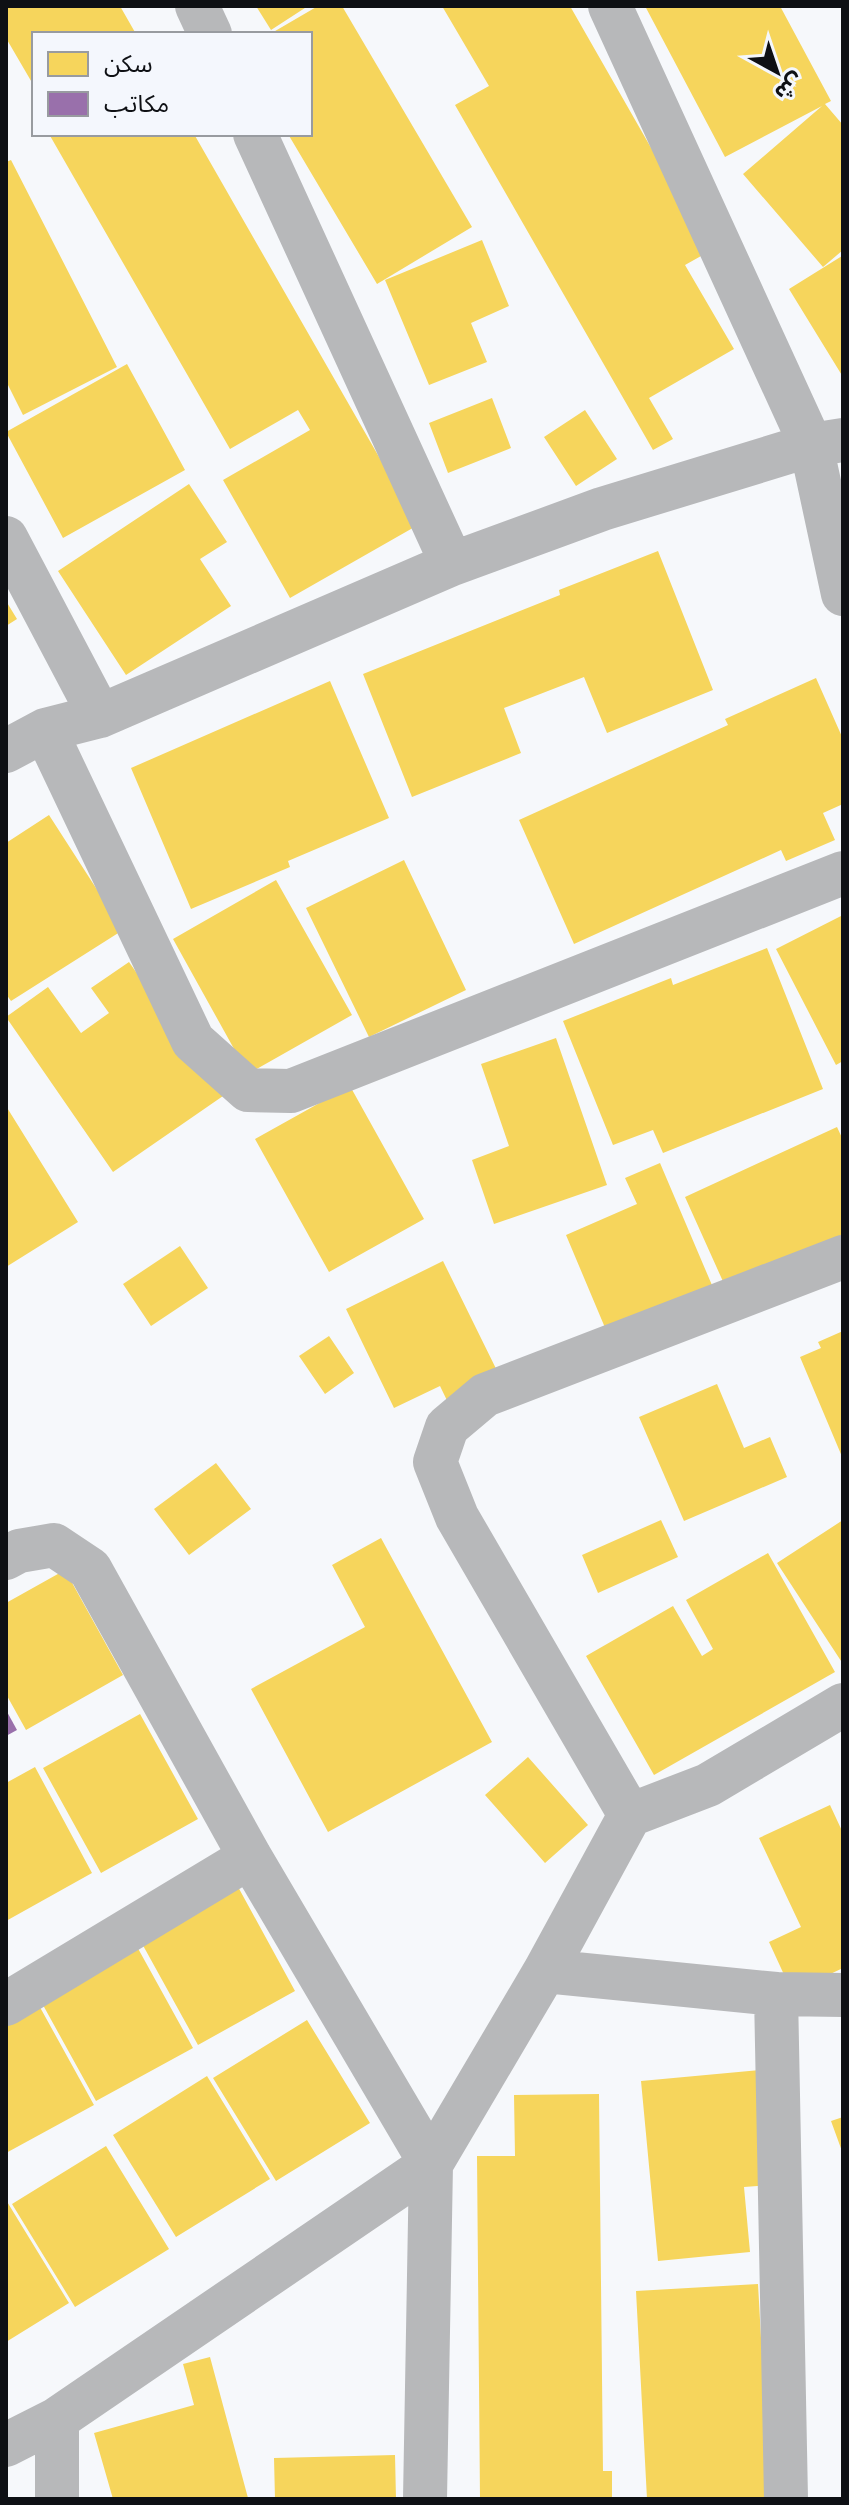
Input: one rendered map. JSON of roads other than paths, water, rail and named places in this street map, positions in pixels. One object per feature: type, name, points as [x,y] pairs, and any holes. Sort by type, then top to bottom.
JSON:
[{"type":"street","points":[[197,6],[209,32]]},
{"type":"street","points":[[610,6],[827,442],[843,594]]},
{"type":"street","points":[[256,136],[452,564]]},
{"type":"street","points":[[6,751],[45,730],[100,716],[452,564],[602,509],[827,442]]},
{"type":"street","points":[[6,538],[100,716]]},
{"type":"street","points":[[45,730],[193,1041],[248,1090],[291,1091],[843,873]]},
{"type":"street","points":[[630,1815],[457,1517],[435,1462],[447,1427],[485,1395],[843,1257]]},
{"type":"street","points":[[6,1558],[19,1551],[54,1545],[90,1569],[250,1857],[431,2164],[425,2499]]},
{"type":"street","points":[[6,2445],[57,2419],[431,2164],[545,1971],[630,1815],[708,1785],[843,1705]]},
{"type":"street","points":[[6,2004],[250,1857]]},
{"type":"street","points":[[545,1971],[776,1994],[843,1995]]},
{"type":"street","points":[[776,1994],[786,2499]]},
{"type":"street","points":[[57,2419],[57,2499]]}]
